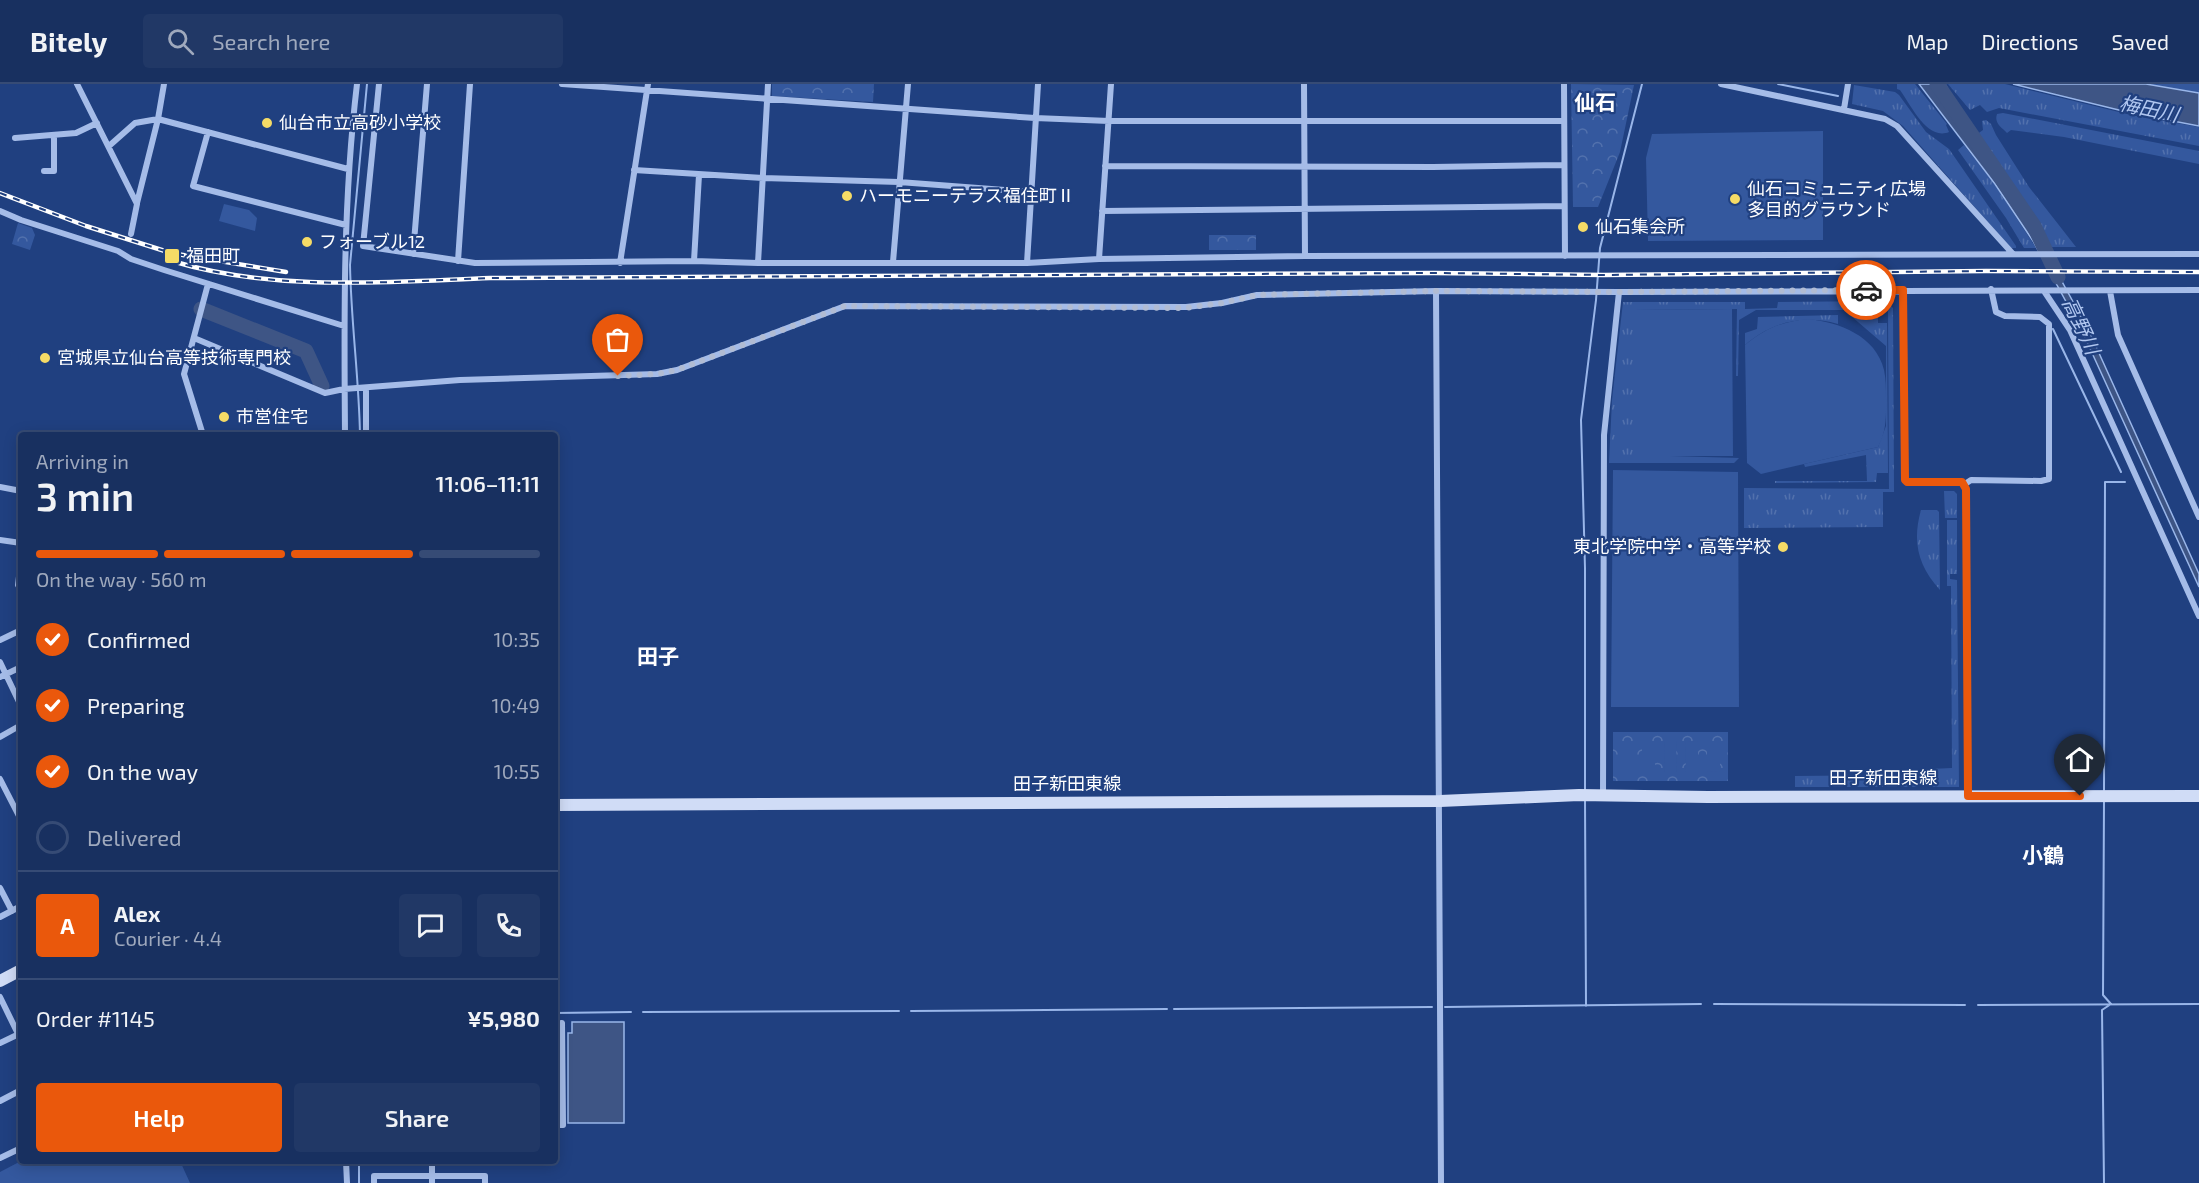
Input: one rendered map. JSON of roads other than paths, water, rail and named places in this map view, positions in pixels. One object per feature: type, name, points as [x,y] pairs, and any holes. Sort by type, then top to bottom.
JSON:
[{"type":"street","points":[[77,84],[137,204]]},
{"type":"street","points":[[130,234],[158,119],[164,84]]},
{"type":"street","points":[[345,432],[346,225],[348,169],[357,84]]},
{"type":"street","points":[[379,84],[363,246],[458,261],[1027,263],[1099,259],[1305,256],[2199,254]]},
{"type":"street","points":[[413,254],[427,84]]},
{"type":"street","points":[[458,261],[470,84]]},
{"type":"street","points":[[562,84],[647,87],[766,100],[1108,121],[1564,121]]},
{"type":"street","points":[[758,263],[768,84]]},
{"type":"street","points":[[893,262],[908,84]]},
{"type":"street","points":[[1027,263],[1038,84]]},
{"type":"street","points":[[1099,259],[1111,84]]},
{"type":"street","points":[[1304,84],[1305,256]]},
{"type":"street","points":[[1564,84],[1564,256]]},
{"type":"street","points":[[1721,84],[1885,119],[1897,126],[2013,254]]},
{"type":"street","points":[[1844,109],[1848,84]]},
{"type":"street","points":[[620,263],[647,87]]},
{"type":"street","points":[[109,146],[135,123],[158,119],[348,169]]},
{"type":"street","points":[[15,138],[76,133],[97,123]]},
{"type":"street","points":[[208,132],[193,186],[346,225]]},
{"type":"street","points":[[44,171],[54,171],[54,135]]},
{"type":"street","points":[[1105,166],[1564,165]]},
{"type":"street","points":[[634,170],[764,178],[899,182],[1031,192]]},
{"type":"street","points":[[694,261],[699,175]]},
{"type":"street","points":[[1102,211],[1563,206]]},
{"type":"street","points":[[0,211],[208,284],[344,326]]},
{"type":"street","points":[[202,432],[184,374],[208,284]]},
{"type":"street","points":[[1965,484],[1971,480],[1980,479],[2041,481],[2049,479],[2049,324],[2040,317],[2005,316],[1996,312],[1991,289]]},
{"type":"street","points":[[1903,290],[1905,480],[1907,482],[1962,482],[1965,484]]},
{"type":"street","points":[[194,338],[326,393],[353,388],[460,380],[657,374],[677,370],[845,306],[1186,308],[1257,295],[1436,291],[2199,290]]},
{"type":"street","points":[[1436,291],[1441,1183]]},
{"type":"street","points":[[2044,291],[2070,330],[2199,616]]},
{"type":"street","points":[[2110,291],[2118,334],[2199,517]]},
{"type":"street","points":[[1591,796],[1604,435],[1619,292]]},
{"type":"street","points":[[365,388],[366,432]]},
{"type":"street","points":[[1965,484],[1968,796]]},
{"type":"street","points":[[0,487],[18,490]]},
{"type":"street","points":[[0,540],[18,543]]},
{"type":"street","points":[[0,640],[18,631]]},
{"type":"street","points":[[0,662],[3,676],[18,701]]},
{"type":"street","points":[[3,676],[18,668]]},
{"type":"street","points":[[0,737],[18,727]]},
{"type":"street","points":[[0,779],[18,814]]},
{"type":"street","name":"田子新田東線","points":[[558,804],[1440,801],[1591,796],[2199,796]]},
{"type":"street","points":[[0,888],[12,911]]},
{"type":"street","points":[[0,917],[18,908]]},
{"type":"street","points":[[0,981],[18,972]]},
{"type":"street","points":[[0,997],[18,1032]]},
{"type":"street","points":[[558,1023],[562,1023],[564,1125],[558,1125]]},
{"type":"street","points":[[0,1043],[18,1037]]},
{"type":"street","points":[[0,1101],[18,1092]]},
{"type":"street","points":[[0,1158],[18,1149]]},
{"type":"street","points":[[346,1164],[347,1183]]},
{"type":"street","points":[[432,1164],[432,1180]]},
{"type":"street","points":[[374,1183],[374,1176],[432,1180],[485,1176],[485,1183]]},
{"type":"water","points":[[1919,84],[1945,84],[1981,152],[2030,223],[2089,331],[2199,574],[2199,587],[2082,331],[2033,241],[1995,184]]},
{"type":"water","name":"梅田川","points":[[2013,84],[2146,84],[2199,93],[2199,126],[2131,113]]},
{"type":"water","points":[[572,1022],[624,1022],[624,1123],[568,1123],[568,1033],[572,1033]]},
{"type":"waterway","points":[[360,432],[350,265],[367,84]]},
{"type":"waterway","points":[[1585,790],[1585,568],[1581,420],[1600,248],[1642,84]]},
{"type":"waterway","points":[[1778,84],[1838,96]]},
{"type":"waterway","name":"高野川","points":[[1937,84],[2034,226],[2058,277]]},
{"type":"waterway","points":[[201,309],[306,351],[322,386]]},
{"type":"waterway","points":[[2053,329],[2121,472]]},
{"type":"waterway","points":[[2104,790],[2105,482],[2125,482]]},
{"type":"waterway","points":[[1585,799],[1586,1006]]},
{"type":"waterway","points":[[2104,801],[2103,995],[2111,1004],[2102,1010],[2104,1183]]},
{"type":"waterway","points":[[1445,1007],[1701,1004]]},
{"type":"waterway","points":[[1714,1004],[1965,1005]]},
{"type":"waterway","points":[[1978,1005],[2199,1004]]},
{"type":"waterway","points":[[1174,1009],[1432,1007]]},
{"type":"waterway","points":[[911,1011],[1167,1009]]},
{"type":"waterway","points":[[643,1012],[899,1011]]},
{"type":"waterway","points":[[558,1013],[631,1012]]},
{"type":"waterway","points":[[359,1164],[359,1183]]},
{"type":"railway","points":[[0,193],[86,226],[168,252]]},
{"type":"railway","points":[[177,254],[286,272]]},
{"type":"railway","points":[[172,261],[211,271],[250,277],[330,283],[490,278],[2199,272]]},
{"type":"place","name":"仙台市立高砂小学校","points":[[267,123]]},
{"type":"place","name":"ハーモニーテラス福住町Ⅱ","points":[[847,196]]},
{"type":"place","name":"仙石コミュニティ広場 多目的グラウンド","points":[[1735,199]]},
{"type":"place","name":"仙石集会所","points":[[1583,227]]},
{"type":"place","name":"フォーブル12","points":[[307,242]]},
{"type":"place","name":"福田町","points":[[172,256]]},
{"type":"place","name":"宮城県立仙台高等技術専門校","points":[[45,358]]},
{"type":"place","name":"市営住宅","points":[[224,417]]},
{"type":"place","name":"東北学院中学・高等学校","points":[[1783,547]]},
{"type":"district","name":"仙石","points":[[1595,103]]},
{"type":"district","name":"田子","points":[[658,657]]},
{"type":"district","name":"小鶴","points":[[2043,856]]}]
